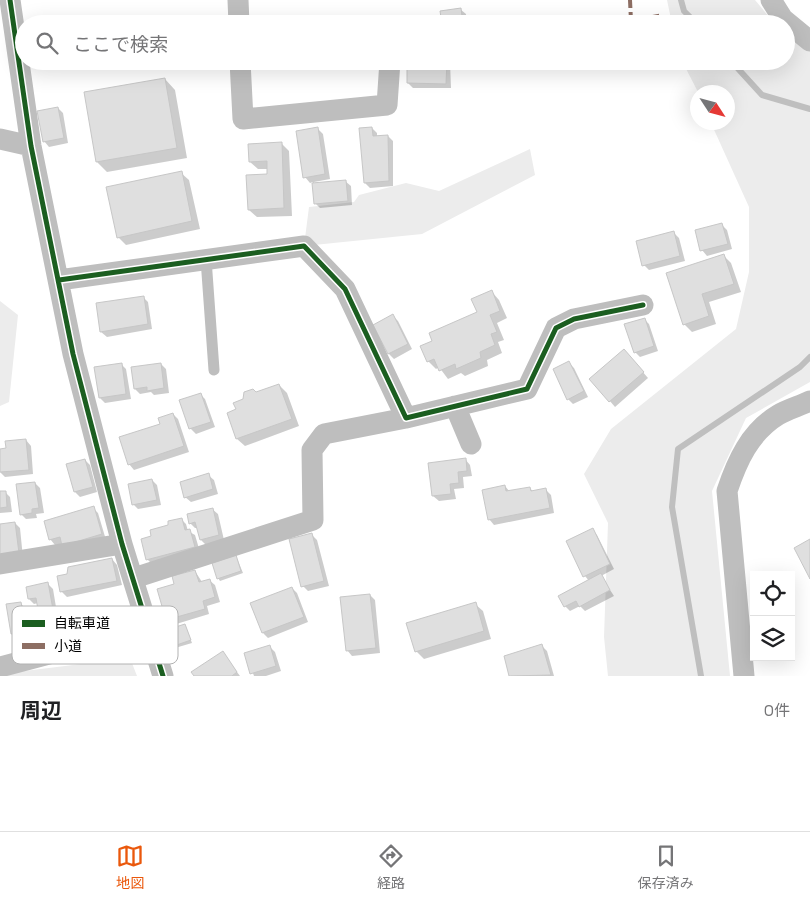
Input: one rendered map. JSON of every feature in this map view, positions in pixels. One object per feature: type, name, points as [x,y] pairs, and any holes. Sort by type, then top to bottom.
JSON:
[{"type":"street","points":[[10,0],[15,36]]},
{"type":"street","points":[[238,0],[239,15]]},
{"type":"street","points":[[771,0],[780,15]]},
{"type":"street","points":[[795,28],[810,40]]},
{"type":"street","points":[[20,70],[30,146],[59,280],[72,354],[122,544],[141,606]]},
{"type":"street","points":[[240,70],[242,119],[387,106],[389,70]]},
{"type":"street","points":[[0,139],[30,146]]},
{"type":"street","points":[[59,280],[304,246],[345,289],[406,418]]},
{"type":"street","points":[[134,578],[313,520],[312,450],[324,434],[406,418],[527,388],[556,328],[574,319],[643,305]]},
{"type":"street","points":[[744,676],[727,490],[737,462],[755,435],[778,415],[810,401]]},
{"type":"street","points":[[455,406],[471,444]]},
{"type":"street","points":[[0,564],[122,544]]},
{"type":"street","points":[[159,664],[163,676]]},
{"type":"lane","points":[[206,259],[214,370]]},
{"type":"shaded area","points":[[667,0],[755,0],[768,15],[670,15]]},
{"type":"shaded area","points":[[795,35],[810,41],[810,382],[746,418],[712,491],[730,676],[608,676],[604,637],[608,523],[584,474],[611,429],[736,329],[749,272],[749,207],[714,130],[735,130],[735,85],[694,85],[687,70],[795,70]]},
{"type":"shaded area","points":[[530,149],[535,175],[422,234],[304,246],[309,207],[354,202],[359,195],[406,183],[439,191]]},
{"type":"shaded area","points":[[0,301],[18,315],[9,402],[0,406]]},
{"type":"shaded area","points":[[81,664],[132,664],[137,676],[0,676],[0,674]]},
{"type":"building","points":[[461,8],[462,15],[441,15],[440,11]]},
{"type":"building","points":[[407,70],[447,70],[446,84],[407,83]]},
{"type":"building","points":[[165,78],[177,148],[96,162],[84,92]]},
{"type":"building","points":[[58,107],[64,138],[43,142],[37,111]]},
{"type":"building","points":[[318,127],[325,174],[303,178],[296,131]]},
{"type":"building","points":[[372,127],[373,136],[388,135],[389,181],[364,183],[359,128]]},
{"type":"building","points":[[282,142],[284,208],[248,210],[246,175],[267,174],[267,161],[249,162],[248,144]]},
{"type":"building","points":[[182,171],[192,221],[117,238],[106,187]]},
{"type":"building","points":[[346,180],[348,201],[314,204],[312,183]]},
{"type":"building","points":[[722,223],[728,244],[700,251],[695,230]]},
{"type":"building","points":[[674,231],[680,256],[642,266],[636,241]]},
{"type":"building","points":[[724,254],[734,284],[702,294],[709,316],[683,325],[666,273]]},
{"type":"building","points":[[492,290],[500,311],[490,315],[497,332],[491,334],[495,345],[480,352],[481,358],[456,369],[455,364],[439,371],[434,359],[427,362],[420,346],[432,341],[429,333],[477,312],[471,299]]},
{"type":"building","points":[[144,296],[148,324],[100,332],[96,303]]},
{"type":"building","points":[[393,314],[408,344],[388,354],[373,325]]},
{"type":"building","points":[[645,318],[654,346],[634,353],[624,324]]},
{"type":"building","points":[[624,349],[644,372],[609,402],[589,379]]},
{"type":"building","points":[[569,361],[584,391],[567,400],[553,369]]},
{"type":"building","points":[[122,363],[126,394],[99,398],[94,367]]},
{"type":"building","points":[[161,363],[164,388],[147,391],[147,387],[134,389],[131,367]]},
{"type":"building","points":[[279,384],[292,419],[236,439],[227,413],[236,409],[233,403],[243,399],[244,392],[253,389],[256,392]]},
{"type":"building","points":[[201,393],[211,422],[189,429],[179,400]]},
{"type":"building","points":[[173,413],[184,446],[128,465],[119,437],[160,424],[158,418]]},
{"type":"building","points":[[26,439],[29,470],[0,472],[0,449],[6,448],[5,441]]},
{"type":"building","points":[[466,458],[467,471],[458,472],[459,483],[450,484],[451,494],[432,496],[428,463]]},
{"type":"building","points":[[85,459],[93,487],[74,492],[66,464]]},
{"type":"building","points":[[209,473],[213,489],[184,498],[180,482]]},
{"type":"building","points":[[152,479],[157,500],[132,505],[128,484]]},
{"type":"building","points":[[35,482],[39,508],[32,509],[32,513],[20,515],[16,484]]},
{"type":"building","points":[[505,485],[506,491],[530,487],[531,491],[546,488],[550,508],[488,520],[482,490]]},
{"type":"building","points":[[0,491],[6,491],[7,507],[0,508]]},
{"type":"building","points":[[94,506],[102,534],[62,546],[60,537],[49,540],[44,521]]},
{"type":"building","points":[[213,508],[219,535],[200,540],[195,522],[189,524],[187,514]]},
{"type":"building","points":[[182,518],[185,530],[190,529],[195,547],[146,560],[141,539],[151,536],[150,530],[168,525],[168,521]]},
{"type":"building","points":[[15,522],[19,553],[0,555],[0,524]]},
{"type":"building","points":[[593,528],[610,564],[583,577],[566,541]]},
{"type":"building","points":[[312,533],[324,581],[301,587],[289,539]]},
{"type":"building","points":[[810,539],[810,579],[794,548]]},
{"type":"building","points":[[236,555],[241,571],[217,579],[212,563]]},
{"type":"building","points":[[112,558],[117,581],[60,592],[57,576],[67,574],[68,567]]},
{"type":"building","points":[[195,570],[199,582],[210,579],[215,597],[203,601],[205,609],[178,617],[178,606],[162,606],[157,589],[174,584],[172,576]]},
{"type":"building","points":[[601,573],[610,590],[579,607],[576,601],[564,607],[558,596]]},
{"type":"building","points":[[48,582],[52,606],[37,606],[36,598],[28,599],[26,587]]},
{"type":"building","points":[[292,587],[304,617],[262,633],[250,603]]},
{"type":"building","points":[[370,594],[376,648],[346,651],[340,597]]},
{"type":"building","points":[[21,602],[22,606],[12,606],[11,634],[6,604]]},
{"type":"building","points":[[476,602],[484,631],[415,652],[406,623]]},
{"type":"building","points":[[185,624],[191,640],[178,645],[178,626]]},
{"type":"building","points":[[542,644],[551,675],[509,676],[504,656]]},
{"type":"building","points":[[270,645],[276,666],[250,674],[244,653]]},
{"type":"building","points":[[223,651],[237,672],[232,676],[194,676],[191,672]]},
{"type":"waterway","points":[[681,0],[684,11],[688,15]]},
{"type":"waterway","points":[[739,70],[762,95],[810,109]]},
{"type":"waterway","points":[[701,676],[672,507],[678,449],[800,367],[810,357]]},
{"type":"marked path","points":[[630,0],[631,15]]},
{"type":"cycle path","points":[[10,0],[15,35]]},
{"type":"cycle path","points":[[20,70],[31,146],[73,354],[122,544],[141,606]]},
{"type":"cycle path","points":[[59,280],[304,246],[345,289],[406,418],[527,389],[556,328],[574,319],[643,305]]},
{"type":"cycle path","points":[[159,664],[163,676]]}]
